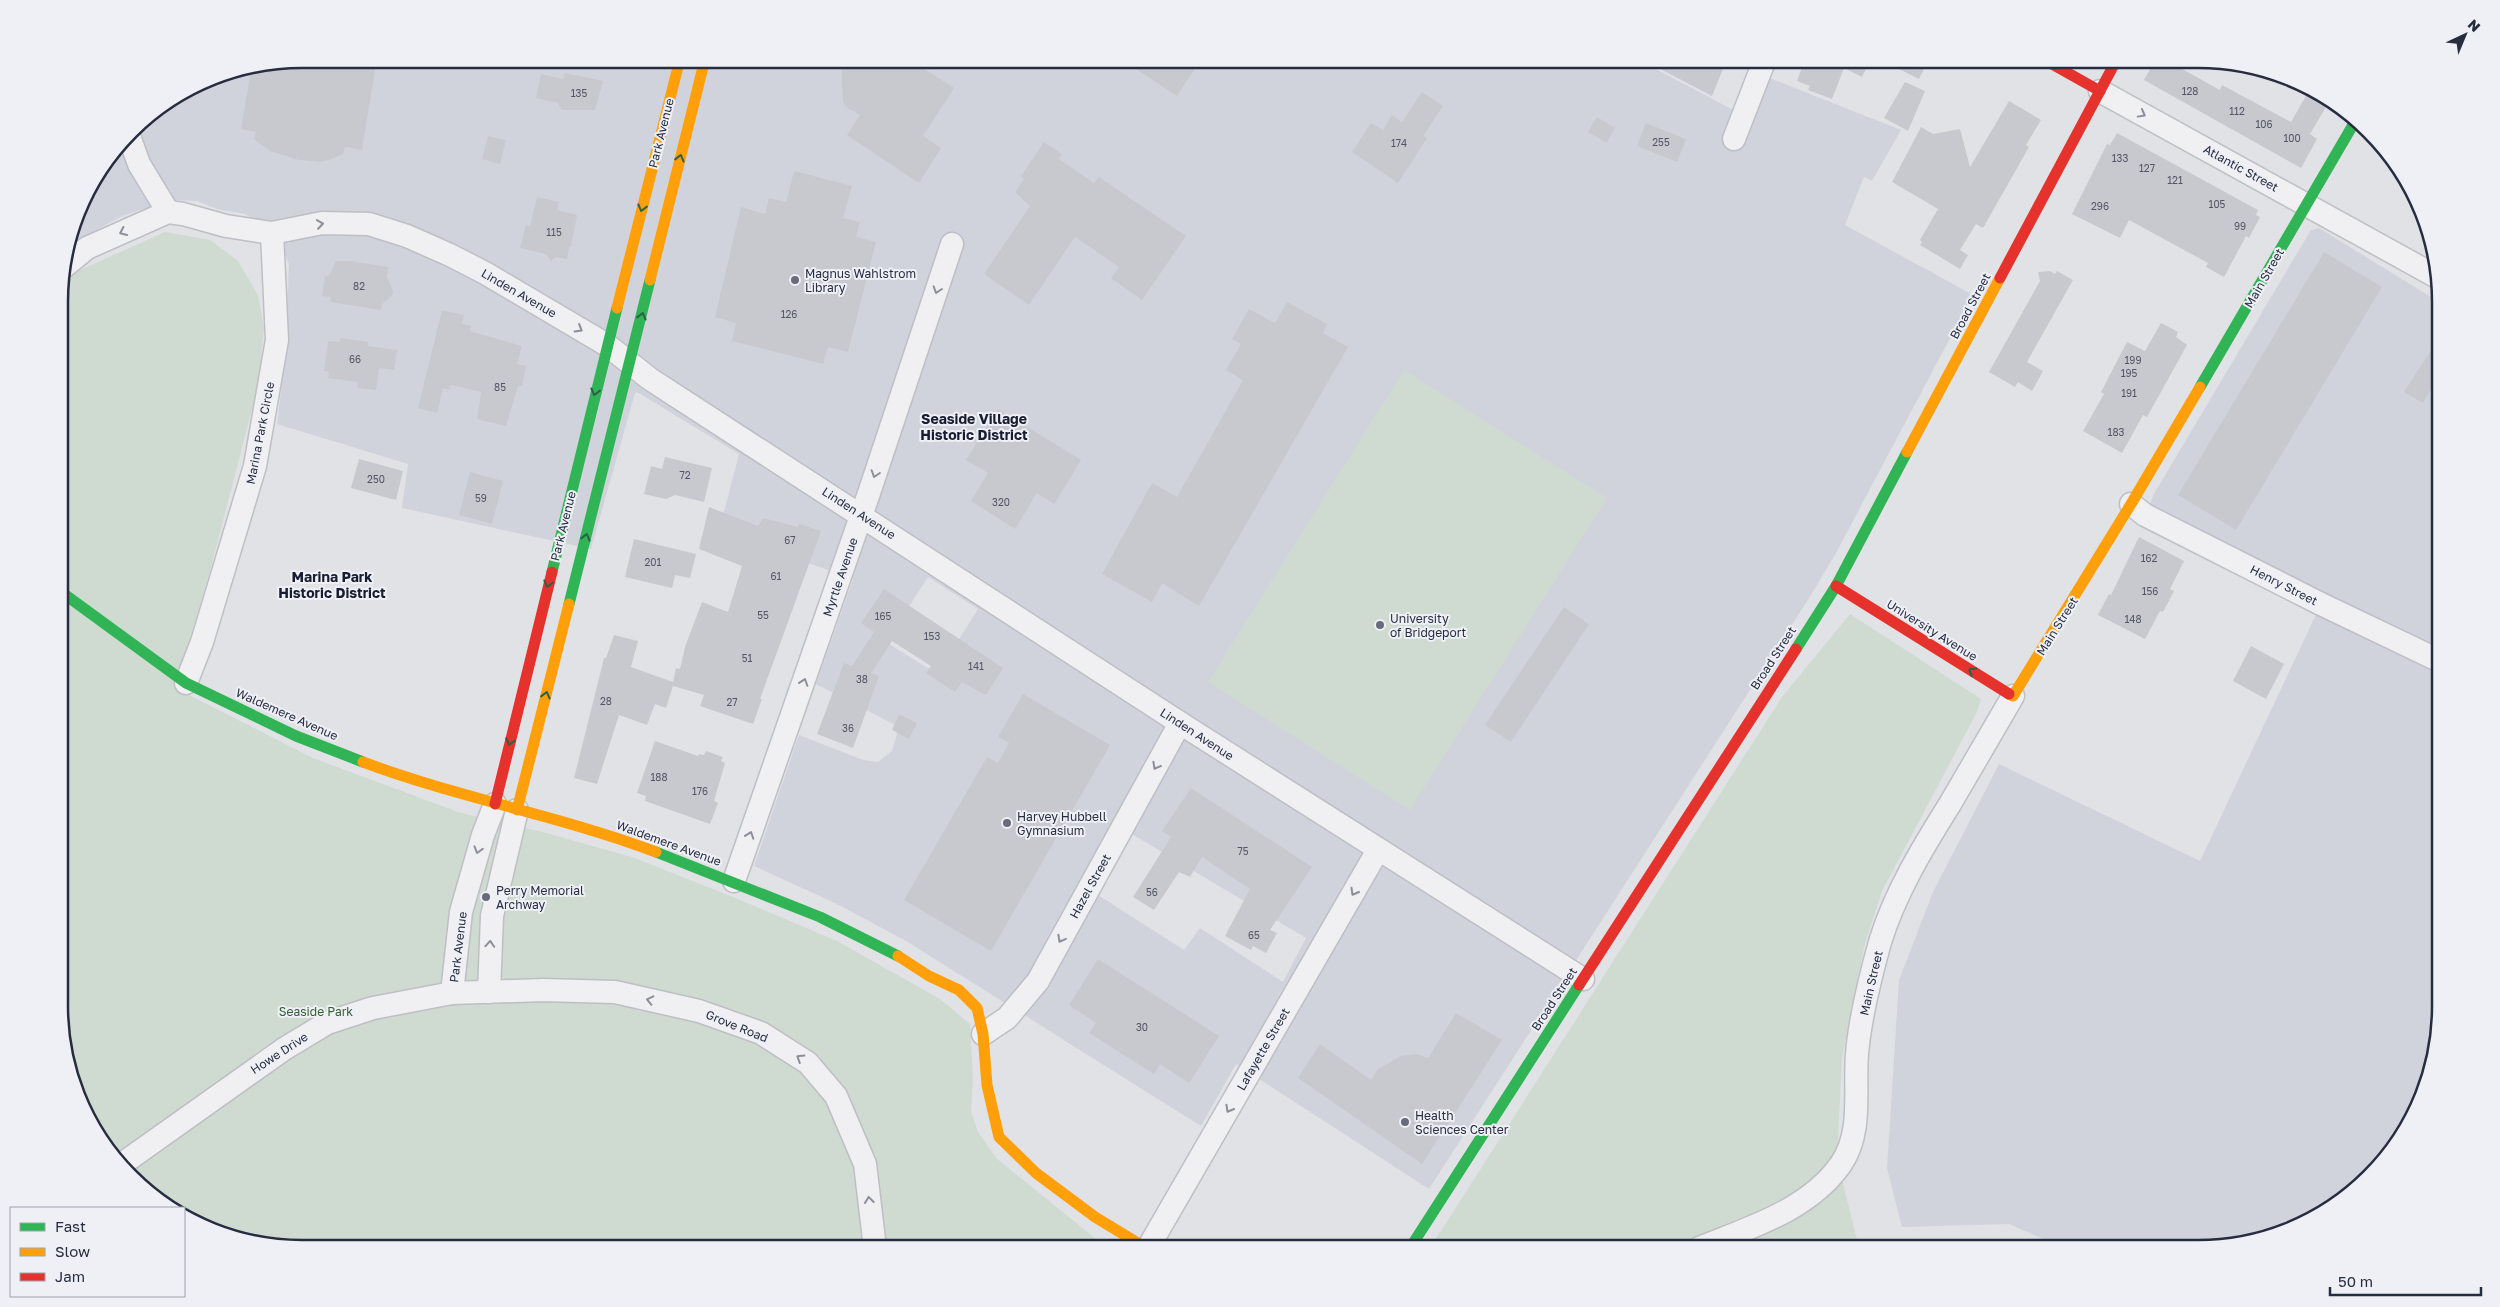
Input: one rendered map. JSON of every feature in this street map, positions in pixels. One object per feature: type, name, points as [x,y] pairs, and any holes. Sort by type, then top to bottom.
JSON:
[{"type":"street","name":"Park Avenue","points":[[452,993],[461,912],[483,835],[495,804],[607,345],[678,68]]},
{"type":"street","name":"Park Avenue","points":[[489,992],[492,916],[703,68]]},
{"type":"street","points":[[1734,139],[1762,68]]},
{"type":"street","name":"Atlantic Street","points":[[2059,68],[2430,273]]},
{"type":"street","name":"Broad Street","points":[[1415,1240],[1836,586],[2112,68]]},
{"type":"street","name":"Main Street","points":[[1720,1240],[1759,1224],[1807,1199],[1842,1164],[1854,1136],[1857,1054],[1867,994],[1880,942],[1891,913],[1922,850],[2013,696],[2131,504],[2353,126]]},
{"type":"street","points":[[71,261],[87,248],[168,212],[139,164],[131,142]]},
{"type":"street","name":"Linden Avenue","points":[[168,212],[183,214],[226,226],[272,233],[322,223],[369,224],[407,236],[485,273],[607,345],[650,379],[862,514],[1180,724],[1583,978]]},
{"type":"street","name":"Marina Park Circle","points":[[186,683],[202,642],[255,466],[277,340],[272,233]]},
{"type":"street","name":"Myrtle Avenue","points":[[734,881],[862,514],[952,244]]},
{"type":"street","name":"Henry Street","points":[[2131,504],[2145,515],[2432,657]]},
{"type":"street","name":"University Avenue","points":[[1836,586],[2013,696]]},
{"type":"street","name":"Waldemere Avenue","points":[[68,597],[186,683],[313,742],[382,769],[495,804],[625,840],[734,881],[820,917],[894,954],[959,990],[977,1008],[983,1034],[987,1085],[999,1137],[1036,1173],[1095,1217],[1134,1240]]},
{"type":"street","name":"Hazel Street","points":[[983,1034],[1007,1018],[1038,981],[1180,724]]},
{"type":"street","name":"Lafayette Street","points":[[1152,1240],[1378,850]]},
{"type":"street","name":"Grove Road","points":[[489,992],[543,990],[615,992],[634,996],[699,1011],[761,1034],[808,1063],[836,1096],[865,1164],[874,1240]]},
{"type":"street","name":"Howe Drive","points":[[127,1161],[260,1065],[327,1023],[373,1008],[452,993],[489,992]]},
{"type":"shaded area","name":"University of Bridgeport","points":[[287,68],[1654,68],[1750,119],[1767,77],[1901,130],[1872,181],[1864,177],[1845,225],[1973,295],[1836,553],[1811,595],[1429,1189],[1236,1064],[1201,1126],[906,941],[837,904],[754,866],[799,735],[863,760],[878,762],[892,751],[899,727],[816,684],[853,579],[719,531],[739,454],[637,392],[635,393],[591,549],[402,508],[408,464],[277,424],[285,359],[289,264],[283,250],[258,222],[245,214],[217,209],[197,201],[170,200],[122,216],[75,242],[85,212],[107,172],[136,136],[159,116],[185,99],[212,85],[241,75]],"holes":[[[928,577],[978,609],[937,674],[886,642]],[[1132,834],[1306,938],[1283,982],[1200,928],[1184,950],[1098,895]]]},
{"type":"shaded area","points":[[2319,228],[2432,298],[2432,1020],[2425,1066],[2415,1095],[2401,1122],[2384,1148],[2353,1181],[2315,1208],[2288,1222],[2259,1232],[2198,1240],[2046,1240],[2009,1224],[1902,1227],[1887,1168],[1899,980],[1933,892],[1999,764],[2200,861],[2321,604],[2145,515],[2155,492],[2311,230]]},
{"type":"green space","name":"Seaside Park","points":[[165,232],[210,240],[238,261],[258,295],[264,328],[258,386],[209,575],[175,688],[313,758],[458,812],[546,833],[632,857],[733,897],[837,941],[940,999],[970,1024],[973,1079],[971,1112],[978,1132],[996,1158],[1097,1240],[287,1239],[241,1232],[212,1222],[172,1200],[136,1171],[107,1135],[85,1095],[75,1066],[68,1020],[68,287],[69,278],[80,270]]},
{"type":"green space","points":[[1404,370],[1607,498],[1410,810],[1208,682]]},
{"type":"green space","points":[[1850,614],[1981,699],[1977,712],[1882,891],[1865,943],[1842,1058],[1837,1159],[1857,1240],[1435,1240],[1782,697]]},
{"type":"building","points":[[287,68],[376,68],[362,150],[345,147],[343,154],[332,159],[320,162],[299,160],[270,151],[254,139],[256,132],[241,129],[250,73]]},
{"type":"building","points":[[841,68],[923,68],[954,88],[923,136],[941,148],[919,183],[847,135],[860,115],[846,107],[843,101]]},
{"type":"building","points":[[1135,68],[1195,68],[1177,96]]},
{"type":"building","points":[[1658,68],[1723,68],[1712,96]]},
{"type":"building","points":[[1802,68],[1844,68],[1832,99],[1808,90],[1810,86],[1797,81]]},
{"type":"building","points":[[1844,68],[1866,68],[1862,77]]},
{"type":"building","points":[[1897,68],[1924,68],[1919,79]]},
{"type":"building","points":[[2151,68],[2180,68],[2220,90],[2222,85],[2291,122],[2307,95],[2326,106],[2310,134],[2317,139],[2301,168],[2144,80]]},
{"type":"building","points":[[565,73],[603,81],[595,110],[562,110],[558,103],[536,98],[541,74],[563,79]]},
{"type":"building","points":[[1905,82],[1925,91],[1908,131],[1884,118]]},
{"type":"building","points":[[1422,92],[1443,106],[1423,136],[1427,138],[1398,183],[1352,152],[1371,123],[1383,130],[1392,115],[1402,122]]},
{"type":"building","points":[[2009,101],[2041,120],[2026,145],[2029,147],[1983,228],[1976,224],[1960,250],[1968,255],[1960,269],[1920,245],[1922,242],[1920,240],[1938,209],[1892,182],[1921,127],[1933,134],[1960,129],[1970,167]]},
{"type":"building","points":[[1597,117],[1615,128],[1607,143],[1588,132]]},
{"type":"building","points":[[1646,123],[1686,139],[1677,162],[1637,146]]},
{"type":"building","points":[[2117,133],[2258,210],[2256,215],[2260,217],[2249,238],[2246,236],[2224,277],[2206,267],[2208,263],[2129,220],[2120,238],[2072,214],[2107,144],[2110,145]]},
{"type":"building","points":[[488,136],[506,140],[500,164],[482,159]]},
{"type":"building","points":[[1044,142],[1062,154],[1059,159],[1094,183],[1099,177],[1186,236],[1142,300],[1111,278],[1119,267],[1075,237],[1029,305],[984,274],[1030,206],[1015,192],[1024,179],[1021,176]]},
{"type":"building","name":"Magnus Wahlstrom Library","points":[[794,171],[852,186],[843,218],[860,222],[856,237],[876,242],[848,352],[828,347],[823,364],[732,341],[736,323],[715,317],[741,207],[765,214],[769,198],[786,202]]},
{"type":"building","points":[[537,197],[559,202],[557,210],[577,215],[567,259],[556,257],[551,261],[546,254],[520,248],[526,225],[530,226]]},
{"type":"building","points":[[2324,252],[2382,287],[2236,530],[2178,495]]},
{"type":"building","points":[[336,261],[350,261],[388,267],[387,277],[393,292],[392,296],[382,304],[381,310],[330,302],[331,297],[322,296],[325,276],[329,276]]},
{"type":"building","points":[[2050,271],[2055,274],[2057,271],[2073,280],[2027,362],[2043,371],[2032,391],[2018,382],[2015,387],[1989,372],[2040,281],[2038,272]]},
{"type":"building","points":[[1287,302],[1327,324],[1323,333],[1348,347],[1199,606],[1162,583],[1152,602],[1102,574],[1152,483],[1177,497],[1243,380],[1226,370],[1241,344],[1232,339],[1249,309],[1275,323]]},
{"type":"building","points":[[442,310],[464,315],[462,324],[471,326],[470,331],[522,346],[517,364],[526,366],[522,386],[518,386],[506,426],[477,419],[481,392],[451,385],[450,390],[443,388],[437,413],[418,408]]},
{"type":"building","points":[[2161,323],[2178,332],[2176,337],[2187,345],[2147,417],[2143,415],[2122,453],[2083,431],[2104,394],[2101,392],[2127,342],[2145,351]]},
{"type":"building","points":[[340,338],[368,342],[368,346],[397,350],[394,370],[379,368],[376,390],[357,388],[358,382],[328,378],[329,372],[324,371],[328,341],[340,342]]},
{"type":"building","points":[[2432,349],[2432,387],[2423,403],[2404,392]]},
{"type":"building","points":[[998,409],[1081,460],[1054,504],[1037,493],[1015,529],[971,501],[988,473],[966,460]]},
{"type":"building","points":[[665,457],[712,468],[704,502],[675,495],[666,499],[644,494],[651,466],[662,469]]},
{"type":"building","points":[[359,459],[403,471],[396,500],[351,488]]},
{"type":"building","points":[[470,472],[503,481],[492,524],[459,515]]},
{"type":"building","points":[[709,507],[758,526],[763,518],[798,527],[799,524],[821,531],[760,699],[762,699],[753,724],[700,706],[704,695],[673,686],[666,708],[655,704],[647,725],[619,715],[597,784],[574,778],[604,658],[606,658],[614,635],[638,641],[631,667],[673,682],[676,668],[680,669],[685,647],[702,602],[728,612],[742,566],[699,549]]},
{"type":"building","points":[[2139,537],[2184,561],[2170,589],[2174,591],[2163,612],[2160,611],[2145,639],[2098,615],[2109,594],[2111,595]]},
{"type":"building","points":[[634,539],[696,554],[690,578],[675,575],[672,588],[625,577]]},
{"type":"building","points":[[884,589],[1003,668],[986,695],[962,682],[955,692],[926,673],[931,666],[892,641],[871,673],[879,676],[853,748],[817,734],[844,663],[852,666],[874,632],[861,623]]},
{"type":"building","points":[[1564,607],[1589,624],[1511,742],[1485,725]]},
{"type":"building","points":[[2251,646],[2284,664],[2266,699],[2233,681]]},
{"type":"building","name":"Harvey Hubbell Gymnasium","points":[[1023,694],[1110,745],[991,951],[904,900],[987,757],[998,763],[1009,743],[998,737]]},
{"type":"building","points":[[899,714],[917,723],[909,739],[892,730]]},
{"type":"building","points":[[655,741],[698,756],[699,754],[704,755],[706,751],[723,757],[721,761],[725,763],[714,801],[718,803],[710,824],[645,801],[646,796],[637,793]]},
{"type":"building","points":[[1191,788],[1312,867],[1270,930],[1277,933],[1266,953],[1253,946],[1251,950],[1225,936],[1250,889],[1202,857],[1190,877],[1179,872],[1154,910],[1133,897],[1171,837],[1162,831]]},
{"type":"building","points":[[1098,959],[1219,1036],[1189,1083],[1160,1064],[1154,1074],[1089,1033],[1096,1023],[1069,1005]]},
{"type":"building","name":"Health Sciences Center","points":[[1456,1013],[1502,1040],[1422,1164],[1298,1078],[1320,1044],[1371,1080],[1378,1069],[1401,1056],[1416,1054],[1428,1058]]},
{"type":"traffic: fast","points":[[2200,387],[2353,126]]},
{"type":"traffic: fast","points":[[569,604],[650,280]]},
{"type":"traffic: fast","points":[[552,572],[617,308]]},
{"type":"traffic: fast","points":[[1796,649],[1836,586],[1907,452]]},
{"type":"traffic: fast","points":[[68,597],[186,683],[296,736],[363,762]]},
{"type":"traffic: fast","points":[[656,852],[820,917],[898,956]]},
{"type":"traffic: fast","points":[[1415,1240],[1579,985]]},
{"type":"traffic: slow","points":[[617,308],[678,68]]},
{"type":"traffic: slow","points":[[650,280],[703,68]]},
{"type":"traffic: slow","points":[[1907,452],[2000,278]]},
{"type":"traffic: slow","points":[[2009,694],[2013,696],[2131,504],[2200,387]]},
{"type":"traffic: slow","points":[[517,810],[569,604]]},
{"type":"traffic: slow","points":[[363,762],[399,775],[584,828],[656,852]]},
{"type":"traffic: slow","points":[[898,956],[929,976],[959,990],[977,1008],[983,1034],[987,1085],[999,1137],[1036,1173],[1095,1217],[1133,1240]]},
{"type":"traffic: jam","points":[[2059,68],[2100,91]]},
{"type":"traffic: jam","points":[[2000,278],[2112,68]]},
{"type":"traffic: jam","points":[[495,804],[552,572]]},
{"type":"traffic: jam","points":[[1836,586],[2009,694]]},
{"type":"traffic: jam","points":[[1579,985],[1796,649]]},
{"type":"place","name":"Magnus Wahlstrom Library","points":[[795,280]]},
{"type":"place","name":"University of Bridgeport","points":[[1380,625]]},
{"type":"place","name":"Harvey Hubbell Gymnasium","points":[[1007,823]]},
{"type":"place","name":"Perry Memorial Archway","points":[[486,897]]},
{"type":"place","name":"Health Sciences Center","points":[[1405,1122]]},
{"type":"district","name":"Seaside Village Historic District","points":[[974,426]]},
{"type":"district","name":"Marina Park Historic District","points":[[332,584]]}]
